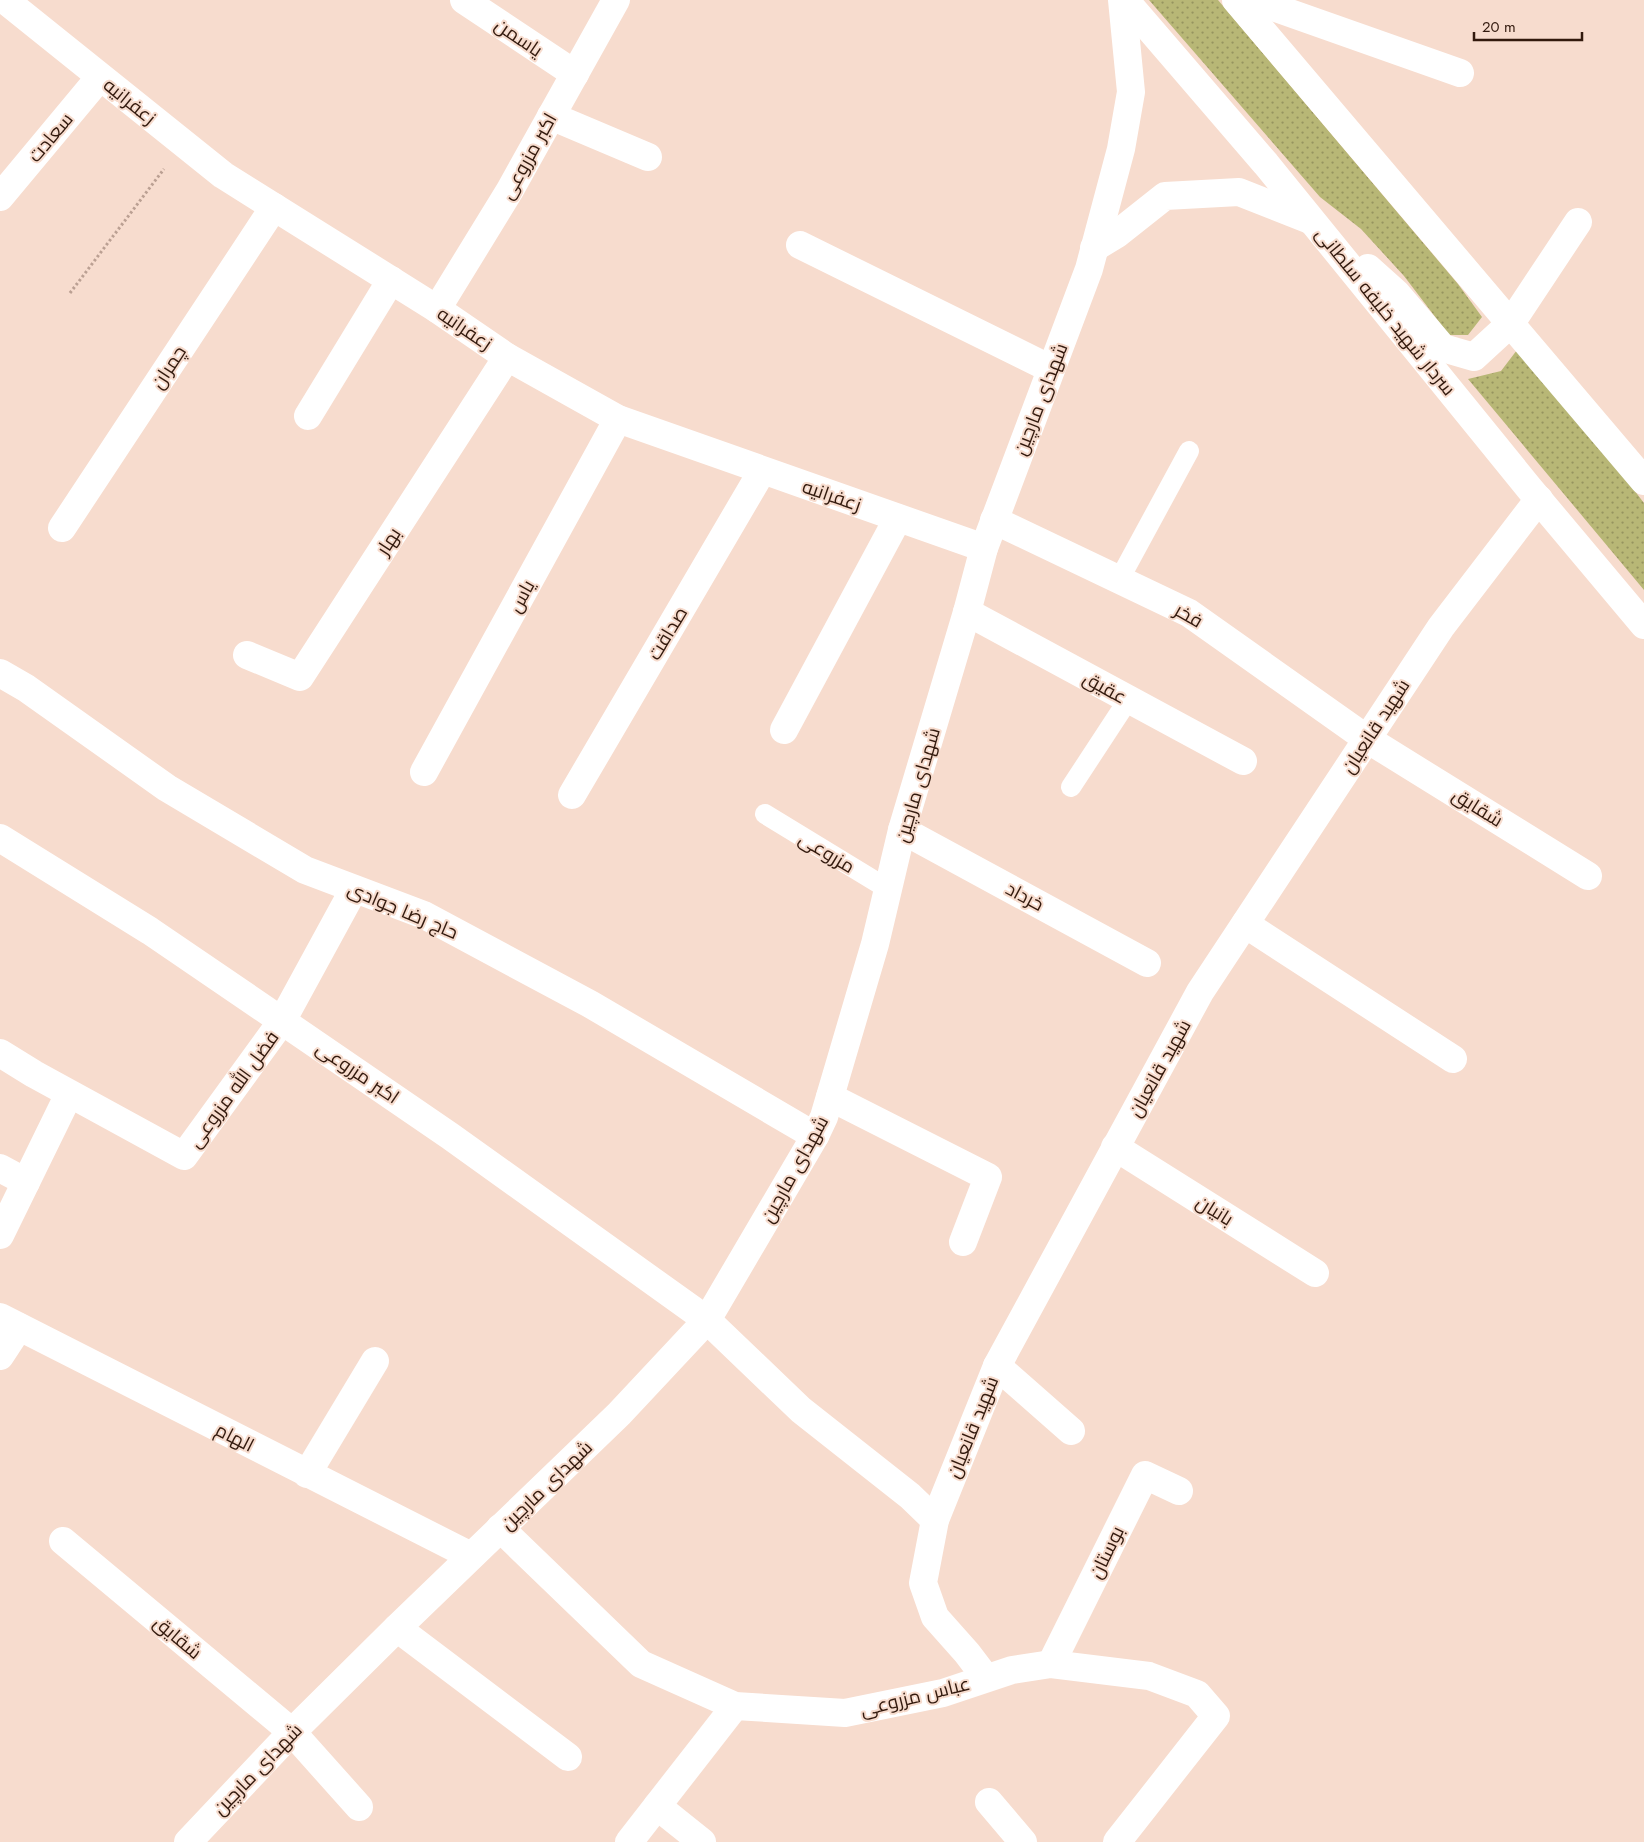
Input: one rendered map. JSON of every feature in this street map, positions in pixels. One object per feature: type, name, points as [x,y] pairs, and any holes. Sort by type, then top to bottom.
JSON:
[{"type":"street","name":"زعفرانیه","points":[[5,0],[223,175],[437,309],[508,357],[618,419],[984,548]]},
{"type":"street","name":"یاسمن","points":[[464,0],[575,74]]},
{"type":"street","name":"اکبر مزروعی","points":[[437,309],[510,190],[616,0]]},
{"type":"street","name":"سردار شهید خلیفه سلطانی","points":[[1124,0],[1266,164],[1644,625]]},
{"type":"street","name":"شهدای مارچین","points":[[188,1842],[292,1732],[619,1414],[707,1320],[815,1136],[824,1117],[875,944],[902,830],[968,612],[984,548],[1088,269],[1121,149],[1131,92],[1124,0]]},
{"type":"street","points":[[1236,0],[1644,481]]},
{"type":"street","points":[[1253,0],[1460,73]]},
{"type":"street","name":"سعادت","points":[[0,197],[100,77]]},
{"type":"street","points":[[551,116],[648,157]]},
{"type":"street","points":[[1094,248],[1117,234],[1165,196],[1239,192],[1312,221],[1397,294],[1443,348],[1474,357],[1511,323],[1578,222]]},
{"type":"street","name":"چمران","points":[[62,528],[274,207]]},
{"type":"street","points":[[800,245],[1051,369]]},
{"type":"street","points":[[308,416],[391,280]]},
{"type":"street","name":"بهار","points":[[247,655],[300,677],[508,357]]},
{"type":"street","name":"یاس","points":[[424,772],[618,419]]},
{"type":"street","name":"صداقت","points":[[572,794],[762,471]]},
{"type":"street","name":"شهید قانعیان","points":[[986,1678],[935,1617],[923,1583],[935,1520],[997,1366],[1200,992],[1441,627],[1539,499]]},
{"type":"street","points":[[784,730],[898,518]]},
{"type":"street","name":"فخر","points":[[994,520],[1189,613],[1367,739]]},
{"type":"street","name":"عقیق","points":[[968,612],[1243,761]]},
{"type":"street","name":"حاج رضا جوادی","points":[[0,673],[26,688],[167,788],[305,870],[424,915],[590,1004],[815,1136]]},
{"type":"street","name":"شقایق","points":[[1367,739],[1588,876]]},
{"type":"street","name":"خرداد","points":[[902,830],[1147,963]]},
{"type":"street","name":"اکبر مزروعی","points":[[0,838],[150,930],[450,1136],[707,1320],[801,1410],[910,1496],[935,1520]]},
{"type":"street","name":"فضل الله مزروعی","points":[[0,1053],[69,1094],[184,1156],[282,1021],[354,889]]},
{"type":"street","points":[[1245,924],[1453,1059]]},
{"type":"street","points":[[0,1235],[69,1094]]},
{"type":"street","points":[[830,1097],[988,1177],[963,1242]]},
{"type":"street","name":"بانیان","points":[[1115,1148],[1315,1273]]},
{"type":"street","points":[[0,1168],[26,1182]]},
{"type":"street","points":[[0,1356],[10,1322]]},
{"type":"street","name":"الهام","points":[[10,1322],[471,1556]]},
{"type":"street","points":[[307,1474],[375,1361]]},
{"type":"street","points":[[997,1366],[1071,1431]]},
{"type":"street","name":"بوستان","points":[[1051,1664],[1145,1475],[1179,1491]]},
{"type":"street","name":"عباس مزروعی","points":[[500,1528],[641,1664],[735,1706],[845,1713],[942,1692],[1012,1670],[1051,1664],[1149,1676],[1197,1694],[1216,1716],[1117,1842]]},
{"type":"street","name":"شقایق","points":[[63,1541],[292,1732],[360,1806]]},
{"type":"street","points":[[397,1628],[568,1756]]},
{"type":"street","points":[[629,1842],[735,1706]]},
{"type":"street","points":[[989,1802],[1023,1842]]},
{"type":"street","points":[[657,1806],[702,1842]]},
{"type":"lane","points":[[1119,580],[1189,451]]},
{"type":"lane","points":[[1071,786],[1128,700]]},
{"type":"lane","name":"مزروعی","points":[[765,814],[888,889]]},
{"type":"path","points":[[70,293],[184,143]]},
{"type":"shaded area","points":[[1149,0],[1218,0],[1458,284],[1482,317],[1468,335],[1449,335],[1404,276],[1361,229],[1320,197]]},
{"type":"shaded area","points":[[1517,350],[1611,460],[1644,503],[1644,590],[1468,379],[1501,371]]}]
